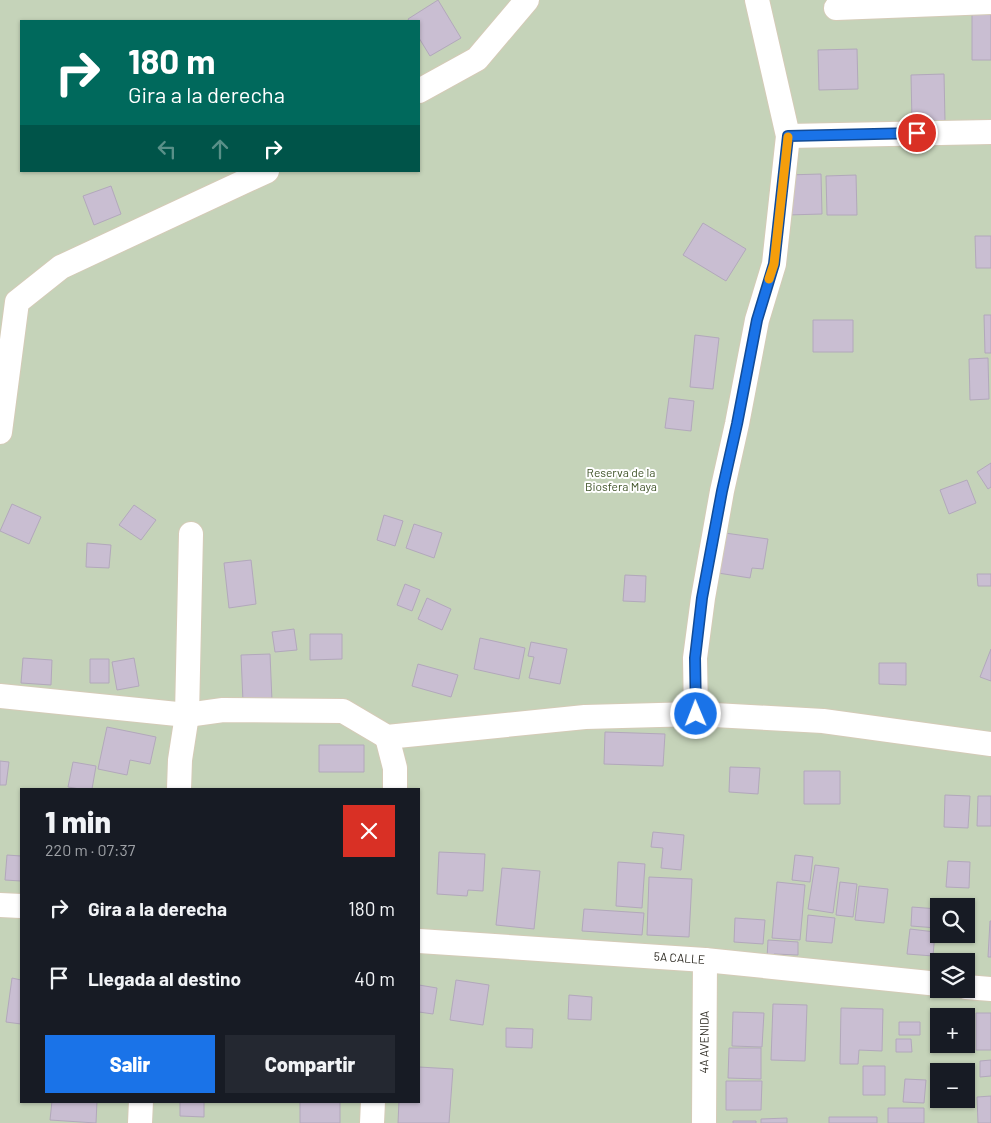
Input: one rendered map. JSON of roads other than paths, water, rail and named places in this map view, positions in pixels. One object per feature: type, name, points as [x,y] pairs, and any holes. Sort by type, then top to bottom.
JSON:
[{"type":"street","points":[[420,90],[477,59],[527,0]]},
{"type":"street","points":[[696,714],[695,658],[702,598],[757,320],[774,264],[788,136],[757,0]]},
{"type":"street","points":[[836,8],[991,2]]},
{"type":"street","points":[[788,136],[991,132]]},
{"type":"street","points":[[0,432],[17,302],[61,267],[266,172]]},
{"type":"street","points":[[179,788],[180,760],[186,715],[191,534]]},
{"type":"street","points":[[0,696],[186,715],[223,710],[343,711],[387,737],[585,717],[696,714],[823,721],[991,744]]},
{"type":"street","points":[[387,737],[395,768],[395,788]]},
{"type":"street","points":[[0,905],[20,906]]},
{"type":"street","name":"5A CALLE","points":[[420,941],[705,960],[930,983]]},
{"type":"street","name":"4A AVENIDA","points":[[704,1123],[705,960]]},
{"type":"street","points":[[975,988],[991,989]]},
{"type":"street","points":[[140,1123],[141,1103]]},
{"type":"street","points":[[372,1123],[373,1103]]},
{"type":"park label","name":"Reserva de la Biosfera Maya","points":[[621,480]]}]
